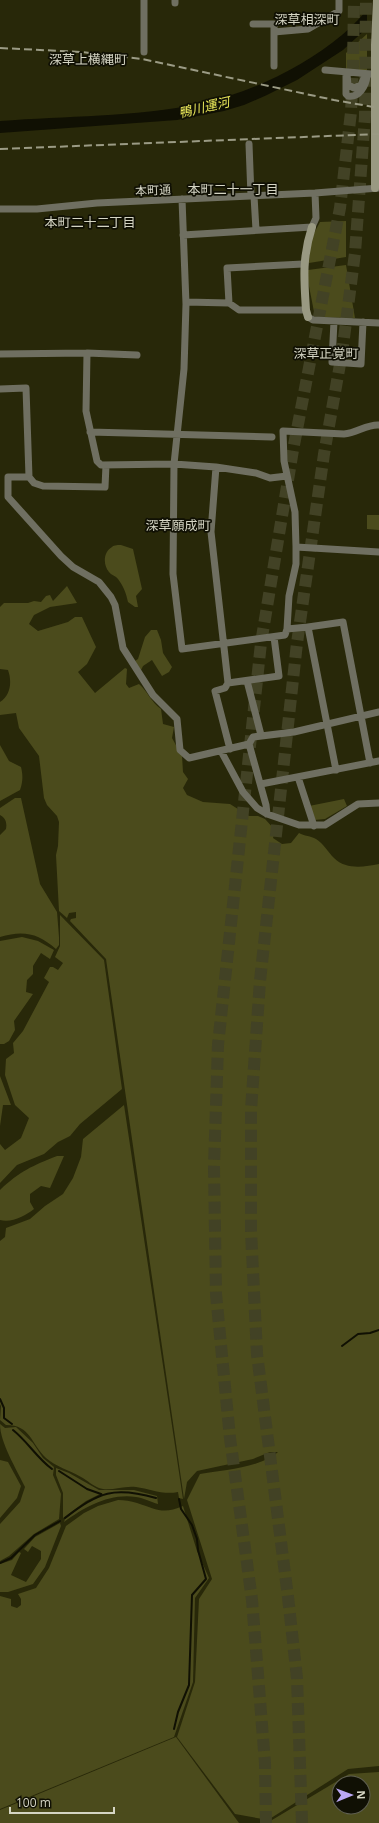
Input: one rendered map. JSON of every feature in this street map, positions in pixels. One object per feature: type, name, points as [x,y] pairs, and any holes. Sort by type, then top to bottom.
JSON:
[{"type":"street","points":[[144,0],[144,52]]},
{"type":"street","points":[[274,32],[308,29],[339,11],[339,0]]},
{"type":"street","points":[[377,0],[372,78],[377,188]]},
{"type":"street","points":[[253,24],[274,24],[274,66]]},
{"type":"street","points":[[325,70],[352,72],[372,78]]},
{"type":"street","points":[[352,72],[349,80],[353,85],[372,78]]},
{"type":"street","points":[[346,74],[348,85],[354,88],[361,85],[365,76],[372,78],[364,89],[354,96],[348,96],[345,87],[346,74]]},
{"type":"street","points":[[249,144],[252,196],[256,230]]},
{"type":"street","name":"本町通","points":[[0,208],[37,209],[97,203],[315,193],[377,188]]},
{"type":"street","points":[[315,193],[316,218],[306,244],[303,264],[307,314],[313,320],[379,322]]},
{"type":"street","points":[[182,199],[186,302],[184,369],[174,464],[173,574],[182,649],[285,635],[287,629],[289,596],[296,564],[296,547],[295,512],[284,461],[282,431],[344,434],[353,433],[371,424],[379,425]]},
{"type":"street","points":[[183,235],[312,227]]},
{"type":"street","points":[[229,303],[227,268],[303,264]]},
{"type":"street","points":[[186,302],[229,303],[239,310],[307,314]]},
{"type":"street","points":[[334,321],[332,362],[361,364],[363,322]]},
{"type":"street","points":[[0,354],[87,353],[137,355]]},
{"type":"street","points":[[87,353],[86,411],[97,461],[101,465],[174,464],[256,473],[270,478],[287,476]]},
{"type":"street","points":[[0,390],[26,388],[29,476],[34,483],[43,486],[105,486],[106,465]]},
{"type":"street","points":[[90,432],[177,433],[272,437]]},
{"type":"street","points":[[216,468],[211,532],[228,683],[225,688],[215,692],[230,749]]},
{"type":"street","points":[[29,476],[8,477],[8,497],[61,556],[73,567],[99,582],[111,597],[115,605],[123,648],[153,695],[177,719],[180,750],[183,754],[189,758],[250,744]]},
{"type":"street","points":[[296,547],[379,552]]},
{"type":"street","points":[[287,629],[343,622],[370,763]]},
{"type":"street","points":[[308,627],[336,770]]},
{"type":"street","points":[[228,683],[279,676],[274,637]]},
{"type":"street","points":[[247,680],[261,735]]},
{"type":"street","points":[[267,814],[261,784],[250,744],[253,737],[294,732],[327,723],[379,712]]},
{"type":"street","points":[[221,751],[243,792],[257,808],[267,814],[299,825],[325,825],[358,804],[379,803]]},
{"type":"street","points":[[261,784],[379,761]]},
{"type":"street","points":[[298,777],[314,826]]},
{"type":"shaded area","points":[[367,34],[367,70],[346,70],[346,53]]},
{"type":"shaded area","points":[[346,221],[346,257],[309,263],[310,241],[320,222]]},
{"type":"shaded area","points":[[346,265],[355,318],[315,317],[308,281],[308,270]]},
{"type":"shaded area","points":[[367,515],[379,515],[379,530],[367,529]]},
{"type":"shaded area","points":[[116,545],[133,549],[142,589],[136,596],[138,607],[135,607],[128,602],[122,585],[117,578],[110,573],[106,566],[105,559],[109,549]]},
{"type":"shaded area","points":[[67,586],[77,603],[50,607],[34,615],[29,624],[38,631],[68,622],[75,617],[82,617],[96,647],[87,664],[78,672],[95,693],[125,668],[127,669],[126,684],[129,688],[139,684],[161,709],[163,724],[174,727],[172,738],[182,756],[183,772],[188,779],[183,788],[187,795],[203,802],[230,804],[249,816],[258,816],[265,819],[275,830],[273,838],[282,844],[291,843],[299,833],[319,841],[334,858],[344,864],[361,867],[379,864],[379,1766],[348,1769],[339,1775],[331,1775],[331,1780],[268,1820],[235,1814],[177,1737],[195,1682],[199,1599],[212,1579],[187,1500],[200,1474],[230,1470],[251,1465],[261,1462],[278,1452],[270,1452],[253,1459],[197,1471],[187,1482],[184,1499],[106,959],[70,921],[71,919],[76,918],[76,912],[69,913],[67,918],[59,911],[56,855],[59,822],[57,816],[47,805],[44,798],[39,756],[19,728],[16,713],[0,715],[0,702],[4,699],[10,688],[10,679],[8,670],[0,669],[0,607],[4,603],[41,602],[46,596],[50,595],[53,601]]},
{"type":"shaded area","points":[[151,630],[157,630],[161,640],[163,653],[172,667],[169,672],[162,676],[152,660],[143,666],[141,670],[135,661],[138,659],[145,637]]},
{"type":"shaded area","points":[[0,745],[9,761],[21,767],[22,784],[20,790],[0,801]]},
{"type":"shaded area","points":[[15,798],[21,798],[40,884],[57,912],[59,945],[56,949],[43,939],[30,934],[16,934],[0,937],[0,835],[6,829],[6,821],[0,815],[0,808]]},
{"type":"shaded area","points":[[344,799],[347,806],[325,819],[314,820],[309,806]]},
{"type":"shaded area","points":[[60,915],[104,960],[122,1089],[80,1124],[70,1136],[58,1142],[44,1154],[17,1165],[0,1183],[0,1144],[5,1150],[21,1138],[29,1118],[15,1105],[5,1075],[6,1059],[14,1053],[13,1043],[23,1031],[49,982],[44,978],[50,967],[58,970],[63,963],[55,957],[60,946]]},
{"type":"shaded area","points":[[22,937],[38,941],[54,950],[50,959],[41,953],[33,966],[33,974],[27,980],[26,992],[33,994],[14,1021],[15,1030],[9,1041],[4,1044],[0,1044],[0,941]]},
{"type":"shaded area","points":[[0,1076],[11,1105],[3,1105],[0,1126]]},
{"type":"shaded area","points":[[124,1105],[183,1499],[179,1498],[178,1492],[162,1492],[131,1487],[103,1489],[97,1487],[46,1458],[30,1436],[21,1428],[6,1425],[0,1420],[0,1241],[5,1237],[6,1228],[30,1219],[45,1206],[63,1194],[73,1178],[81,1157],[83,1139]]},
{"type":"shaded area","points":[[57,1156],[64,1156],[50,1188],[41,1186],[30,1194],[30,1202],[34,1209],[27,1214],[9,1221],[0,1220],[0,1190],[14,1178],[27,1170]]},
{"type":"shaded area","points":[[0,1424],[5,1428],[16,1427],[33,1443],[43,1458],[54,1467],[53,1475],[61,1494],[59,1519],[34,1534],[9,1556],[0,1561],[0,1524],[20,1502],[25,1487],[6,1448]]},
{"type":"shaded area","points":[[0,1460],[8,1462],[21,1486],[17,1498],[0,1518]]},
{"type":"shaded area","points":[[56,1468],[69,1473],[99,1490],[134,1490],[157,1496],[158,1504],[136,1497],[116,1497],[89,1506],[64,1522],[65,1519],[86,1503],[103,1495],[102,1493],[86,1501],[63,1518],[63,1493],[56,1475]]},
{"type":"shaded area","points":[[118,1500],[125,1500],[165,1511],[183,1506],[197,1551],[209,1578],[195,1598],[193,1682],[174,1737],[0,1809],[0,1596],[11,1599],[11,1606],[17,1608],[21,1605],[21,1599],[18,1594],[36,1588],[49,1568],[66,1526],[84,1513],[98,1506]]},
{"type":"shaded area","points":[[60,1523],[61,1526],[45,1567],[33,1584],[8,1592],[0,1592],[0,1564],[12,1560],[19,1552],[21,1553],[11,1575],[26,1582],[41,1559],[41,1551],[32,1546],[28,1552],[24,1549],[35,1537]]},
{"type":"shaded area","points":[[176,1737],[239,1823],[0,1823],[0,1810]]},
{"type":"shaded area","points":[[379,1772],[379,1823],[267,1823],[331,1785],[331,1815],[371,1815],[371,1775],[347,1775]]},
{"type":"water","name":"鴨川運河","points":[[372,5],[368,27],[343,50],[297,80],[244,105],[224,111],[177,120],[0,133],[0,121],[125,114],[199,104],[237,93],[275,78],[310,58],[342,35]]},
{"type":"pier","points":[[375,0],[379,19],[367,31],[367,8]]},
{"type":"waterway","points":[[342,1346],[358,1334],[370,1333],[379,1330]]},
{"type":"waterway","points":[[0,1399],[4,1408],[4,1418],[12,1424]]},
{"type":"waterway","points":[[13,1430],[52,1469]]},
{"type":"waterway","points":[[59,1471],[87,1489],[101,1494]]},
{"type":"waterway","points":[[65,1518],[88,1502],[108,1494],[129,1492],[156,1498]]},
{"type":"waterway","points":[[174,1729],[178,1712],[189,1685],[192,1595],[206,1579],[198,1550],[197,1539],[192,1525],[181,1509],[179,1499]]},
{"type":"waterway","points":[[0,1563],[11,1558],[35,1535],[60,1521]]},
{"type":"tunnel","points":[[266,1823],[265,1763],[252,1600],[230,1438],[216,1294],[214,1167],[218,1045],[261,643],[293,450],[340,208],[351,112],[354,0]]},
{"type":"tunnel","points":[[302,1823],[297,1678],[257,1354],[251,1231],[251,1110],[260,981],[297,643],[324,454],[342,353],[355,253],[365,116],[366,0]]},
{"type":"railway","points":[[0,48],[81,52],[142,59],[334,100],[379,108]]},
{"type":"railway","points":[[0,149],[379,134]]},
{"type":"district","name":"深草相深町","points":[[307,19]]},
{"type":"district","name":"深草上横縄町","points":[[88,59]]},
{"type":"district","name":"本町二十一丁目","points":[[233,189]]},
{"type":"district","name":"本町二十二丁目","points":[[90,222]]},
{"type":"district","name":"深草正覚町","points":[[326,353]]},
{"type":"district","name":"深草願成町","points":[[178,525]]}]
